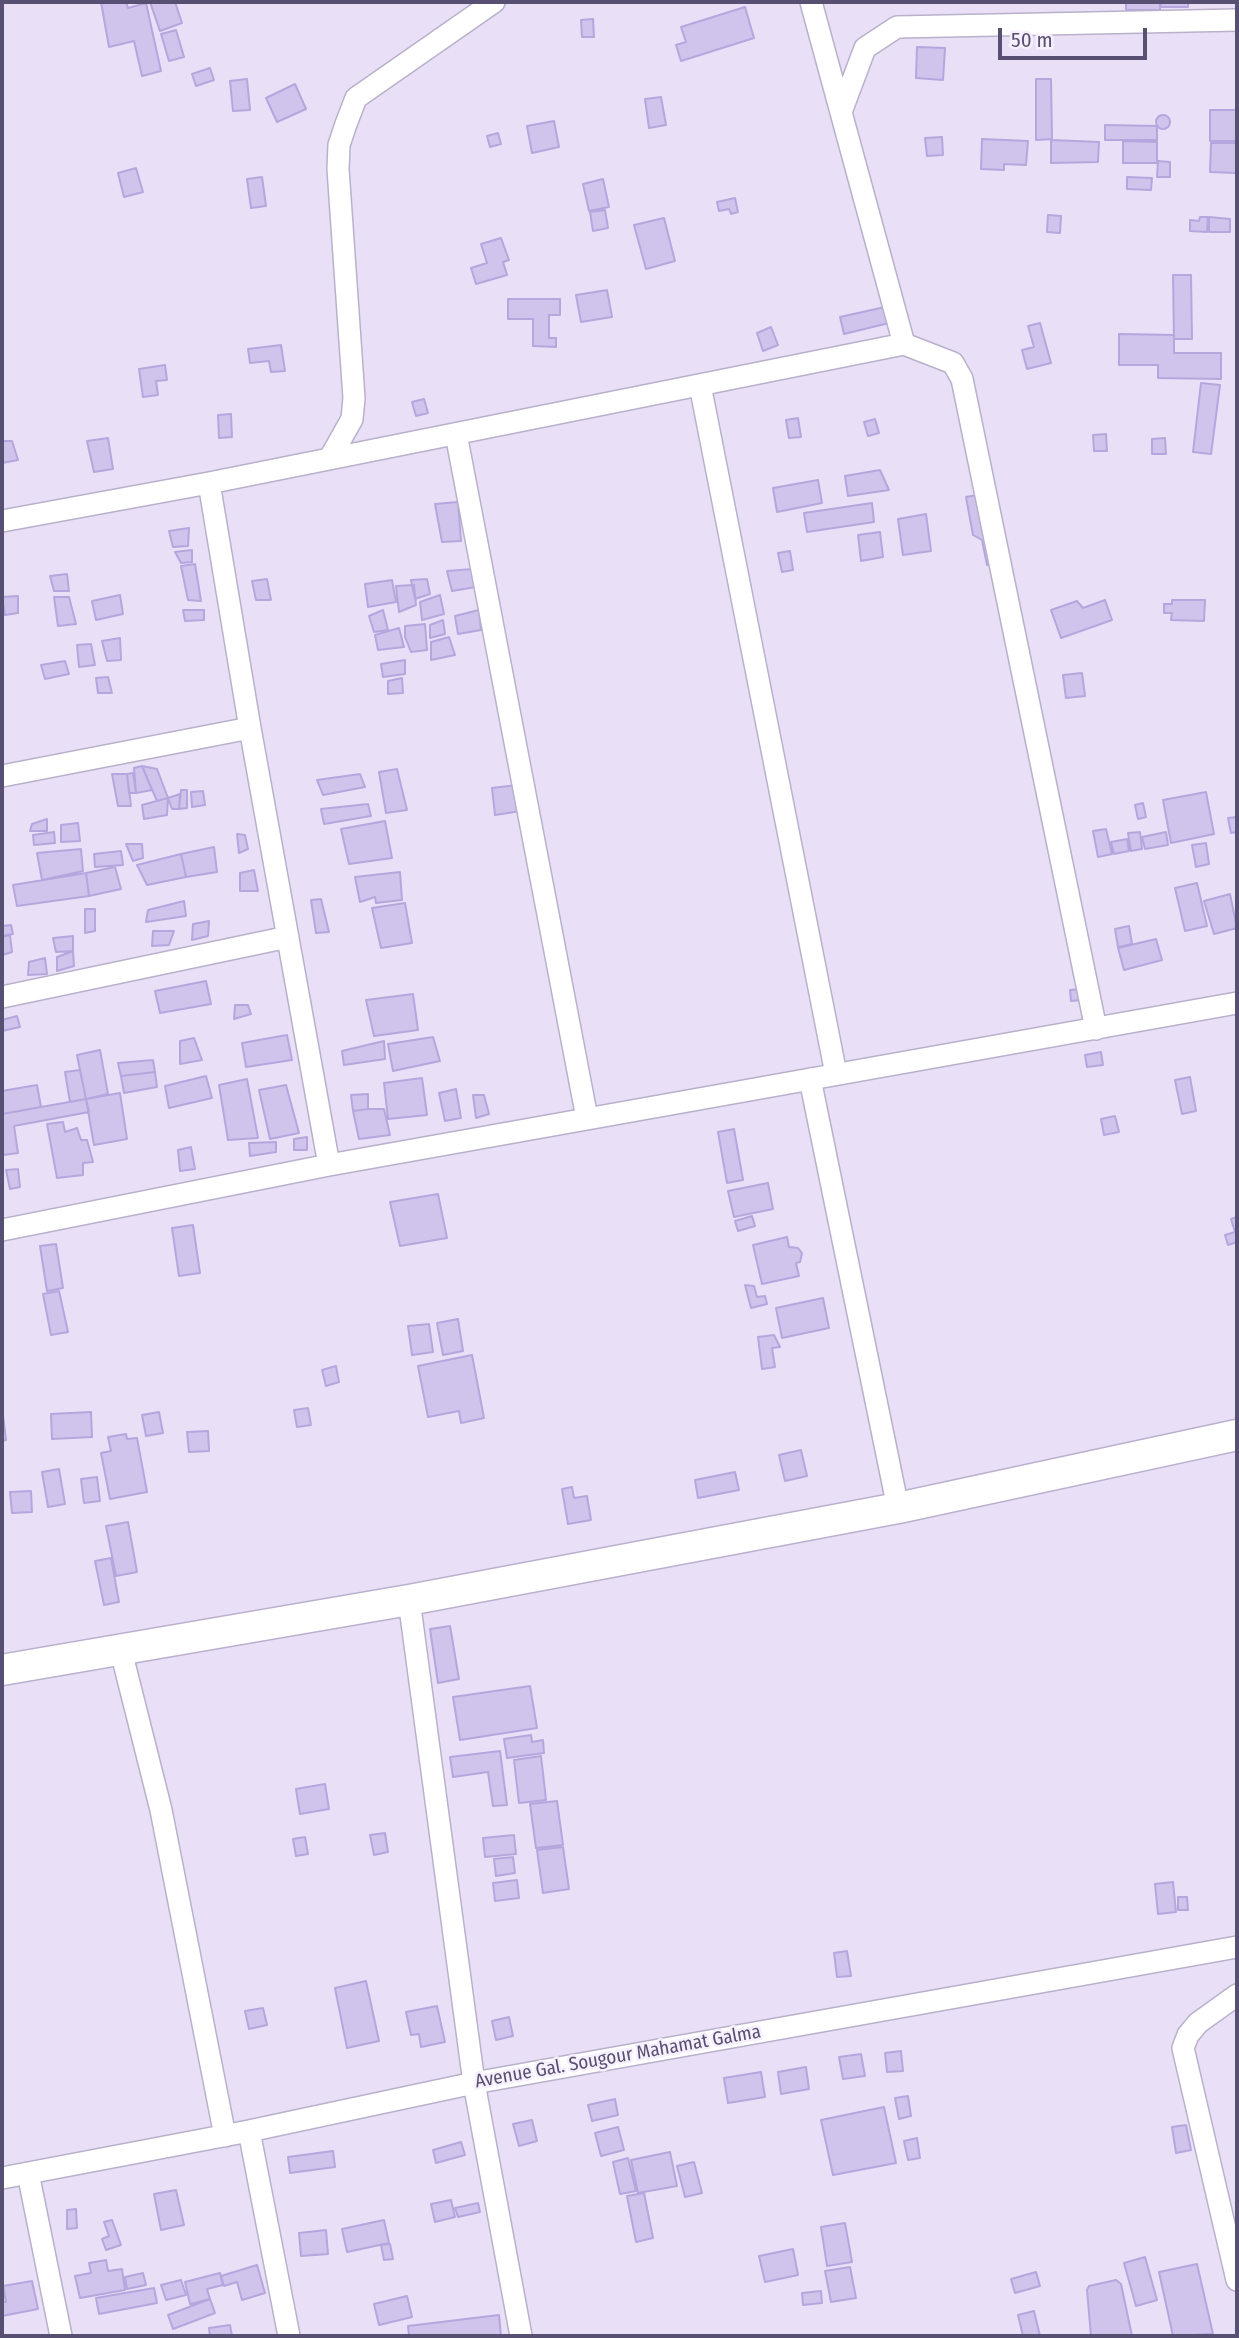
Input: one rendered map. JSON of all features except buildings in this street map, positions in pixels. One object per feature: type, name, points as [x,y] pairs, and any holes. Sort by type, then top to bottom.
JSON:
[{"type":"main road","points":[[2,1670],[410,1600],[898,1508],[1237,1435]]},
{"type":"street","points":[[330,458],[352,419],[354,398],[338,145],[356,98],[494,2]]},
{"type":"street","points":[[811,2],[904,344]]},
{"type":"street","points":[[841,112],[865,48],[897,27],[1237,20]]},
{"type":"street","points":[[2,521],[209,483],[904,344],[953,363],[962,379],[1096,1029]]},
{"type":"street","points":[[699,385],[836,1074]]},
{"type":"street","points":[[456,434],[587,1118]]},
{"type":"street","points":[[209,483],[250,729],[329,1164]]},
{"type":"street","points":[[2,776],[250,729]]},
{"type":"street","points":[[2,997],[288,937]]},
{"type":"street","points":[[2,1230],[329,1164],[1237,1003]]},
{"type":"street","points":[[810,1079],[898,1508]]},
{"type":"street","points":[[410,1600],[474,2083],[521,2336]]},
{"type":"street","points":[[121,1651],[161,1811],[225,2136]]},
{"type":"street","name":"Avenue Gal. Sougour Mahamat Galma","points":[[2,2178],[225,2136],[474,2083],[1237,1947]]},
{"type":"street","points":[[1237,1995],[1198,2023],[1188,2035],[1184,2048],[1237,2280]]},
{"type":"street","points":[[249,2131],[289,2336]]},
{"type":"street","points":[[28,2173],[61,2336]]},
{"type":"shaded area","points":[[2,2],[1237,2],[1237,2336],[2,2336]]}]
